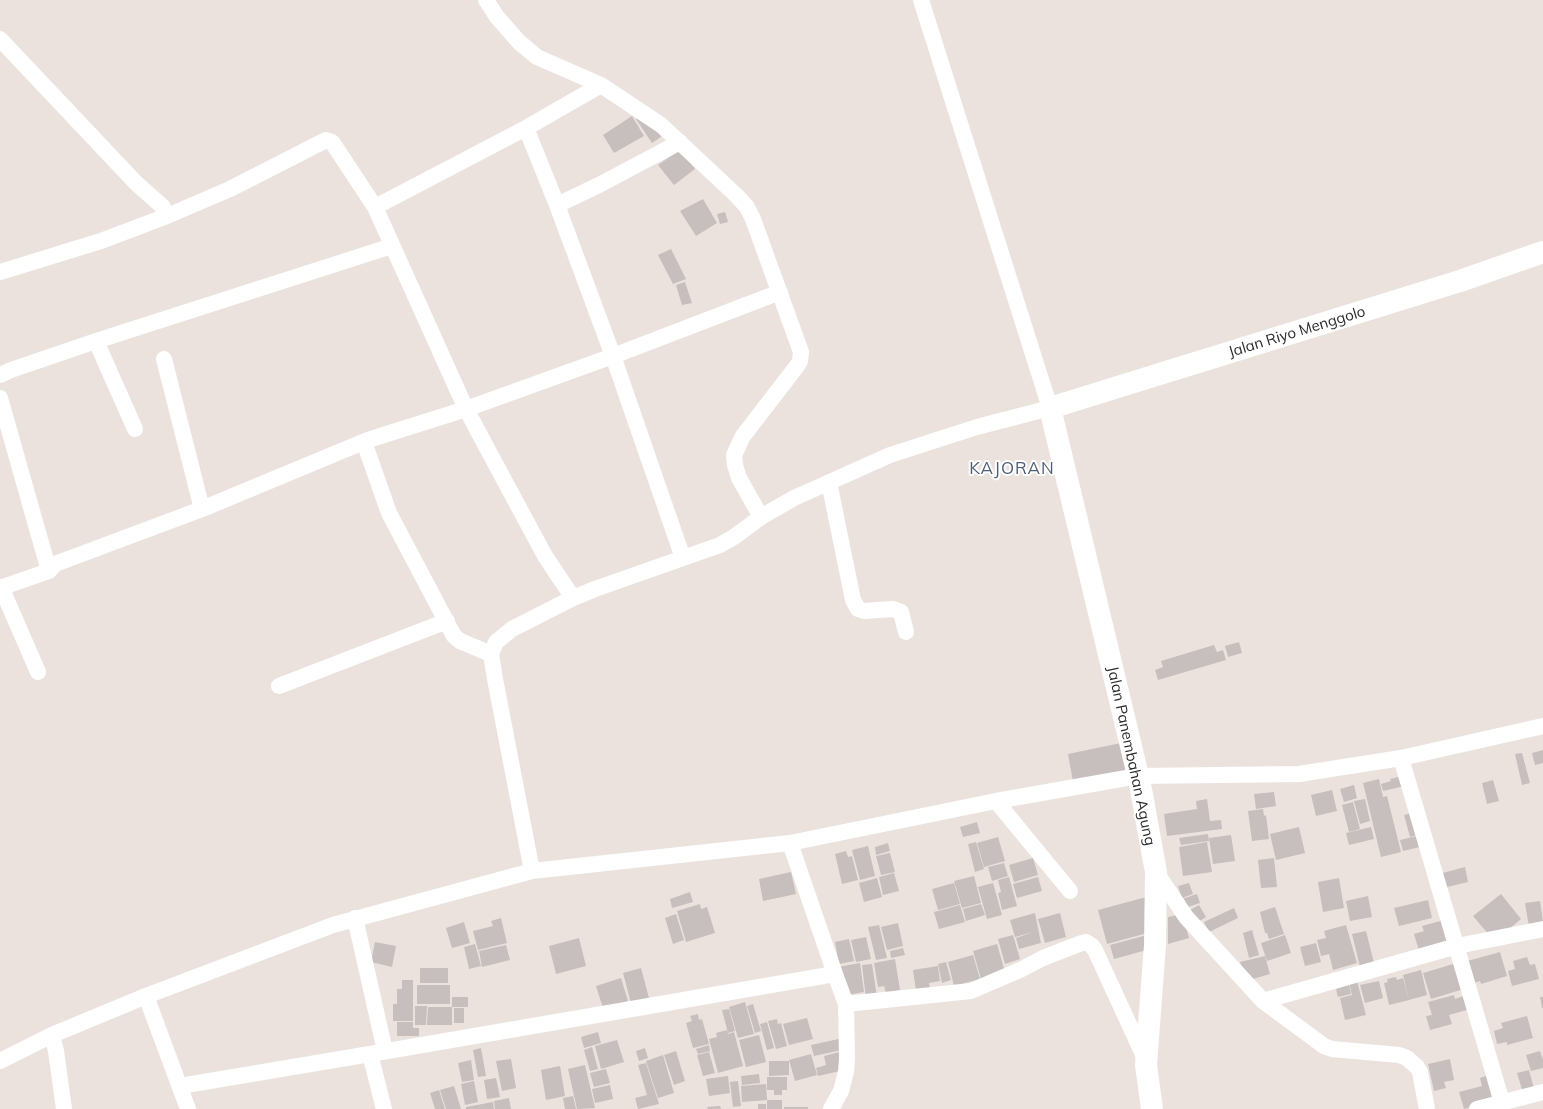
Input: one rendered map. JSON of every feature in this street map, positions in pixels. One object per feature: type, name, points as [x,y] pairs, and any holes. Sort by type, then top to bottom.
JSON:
[{"type":"street","points":[[486,0],[497,17],[519,42],[537,57],[601,85],[661,125],[747,207],[753,219],[801,352],[800,361],[743,436],[734,455],[739,478],[761,517]]},
{"type":"street","points":[[531,863],[496,687],[491,654],[496,642],[512,629],[573,598],[594,589],[720,545],[734,537],[761,517],[794,498],[890,455],[976,428],[1050,408],[921,0]]},
{"type":"street","points":[[0,39],[136,183],[162,206],[164,217]]},
{"type":"street","points":[[375,206],[526,128],[601,85]]},
{"type":"street","points":[[526,128],[557,205],[683,558]]},
{"type":"street","points":[[0,272],[101,241],[164,217],[230,189],[326,140],[332,142],[375,206],[466,409],[545,556],[573,598]]},
{"type":"street","points":[[557,205],[599,185],[680,142]]},
{"type":"street","points":[[0,375],[96,341],[392,246]]},
{"type":"street","name":"Jalan Riyo Menggolo","points":[[1050,408],[1453,283],[1543,252]]},
{"type":"street","points":[[38,672],[1,587],[49,571],[55,564],[202,509],[364,442],[466,409],[612,356],[780,292]]},
{"type":"street","points":[[96,341],[135,429]]},
{"type":"street","points":[[164,359],[202,509]]},
{"type":"street","points":[[1,403],[49,571]]},
{"type":"street","name":"Jalan Panembahan Agung","points":[[1050,408],[1140,787],[1156,872],[1155,945],[1146,1063],[1152,1109]]},
{"type":"street","points":[[364,442],[389,513],[457,639],[491,654]]},
{"type":"street","points":[[829,482],[853,600],[858,608],[864,611],[896,609],[901,612],[906,632]]},
{"type":"street","points":[[279,686],[447,621]]},
{"type":"street","points":[[0,1061],[54,1042],[148,1001],[355,918],[531,863],[791,845],[996,801],[1298,774],[1401,758],[1543,726]]},
{"type":"street","points":[[1401,758],[1502,1102]]},
{"type":"street","points":[[996,801],[1070,891]]},
{"type":"street","points":[[791,845],[846,1004],[846,1072],[841,1091],[831,1109]]},
{"type":"street","points":[[1156,872],[1186,917],[1263,1002],[1316,1041],[1332,1049],[1399,1055],[1407,1058],[1418,1067],[1420,1072],[1427,1109]]},
{"type":"street","points":[[355,918],[378,1053],[384,1109]]},
{"type":"street","points":[[1263,1002],[1457,946],[1543,929]]},
{"type":"street","points":[[846,1004],[971,991],[1020,970],[1043,958],[1074,945],[1086,942],[1096,950],[1146,1063]]},
{"type":"street","points":[[180,1086],[835,974]]},
{"type":"street","points":[[148,1001],[188,1109]]},
{"type":"street","points":[[54,1042],[64,1109]]},
{"type":"street","points":[[1477,1109],[1543,1092]]},
{"type":"building","points":[[632,116],[644,136],[614,153],[603,135]]},
{"type":"building","points":[[642,116],[665,134],[652,143],[636,119]]},
{"type":"building","points":[[680,150],[695,169],[674,185],[658,165]]},
{"type":"building","points":[[703,199],[717,223],[696,236],[680,211]]},
{"type":"building","points":[[725,212],[728,222],[720,224],[717,214]]},
{"type":"building","points":[[671,249],[686,279],[673,284],[658,255]]},
{"type":"building","points":[[685,282],[692,303],[682,305],[676,285]]},
{"type":"building","points":[[1239,642],[1242,653],[1228,657],[1225,646]]},
{"type":"building","points":[[1214,645],[1217,652],[1223,650],[1226,660],[1158,680],[1155,670],[1163,667],[1161,661]]},
{"type":"building","points":[[1121,743],[1127,776],[1074,787],[1068,754]]},
{"type":"building","points":[[1543,750],[1543,763],[1535,765],[1532,753]]},
{"type":"building","points":[[1522,753],[1530,783],[1522,785],[1515,754]]},
{"type":"building","points":[[1406,775],[1409,785],[1383,791],[1381,784],[1391,781],[1390,779]]},
{"type":"building","points":[[1379,779],[1383,797],[1387,796],[1401,852],[1381,857],[1363,783]]},
{"type":"building","points":[[1493,780],[1499,801],[1487,804],[1482,783]]},
{"type":"building","points":[[1354,785],[1357,798],[1344,802],[1340,789]]},
{"type":"building","points":[[1332,790],[1337,811],[1316,816],[1311,795]]},
{"type":"building","points":[[1274,792],[1276,806],[1256,809],[1254,794]]},
{"type":"building","points":[[1207,799],[1210,821],[1221,820],[1222,829],[1167,836],[1164,814],[1197,809],[1196,801]]},
{"type":"building","points":[[1365,799],[1370,821],[1360,824],[1354,801]]},
{"type":"building","points":[[1353,802],[1360,829],[1349,832],[1342,805]]},
{"type":"building","points":[[1263,809],[1264,816],[1266,815],[1269,839],[1252,841],[1248,811]]},
{"type":"building","points":[[1416,812],[1421,834],[1410,837],[1404,815]]},
{"type":"building","points":[[977,822],[980,833],[963,837],[960,827]]},
{"type":"building","points":[[1299,827],[1305,853],[1276,860],[1270,834]]},
{"type":"building","points":[[1371,827],[1374,839],[1349,845],[1346,833]]},
{"type":"building","points":[[1208,834],[1209,841],[1181,845],[1179,838]]},
{"type":"building","points":[[1231,835],[1235,861],[1213,864],[1209,838]]},
{"type":"building","points":[[1421,835],[1424,846],[1403,851],[1400,840]]},
{"type":"building","points":[[998,837],[1005,861],[984,867],[977,843]]},
{"type":"building","points":[[976,842],[984,869],[975,872],[968,844]]},
{"type":"building","points":[[1207,842],[1212,872],[1183,876],[1179,847]]},
{"type":"building","points":[[888,843],[890,851],[876,855],[875,847]]},
{"type":"building","points":[[868,846],[875,876],[860,880],[852,850]]},
{"type":"building","points":[[846,851],[848,857],[852,856],[858,880],[842,884],[835,854]]},
{"type":"building","points":[[890,853],[895,872],[881,875],[876,856]]},
{"type":"building","points":[[1033,858],[1038,875],[1014,882],[1009,865]]},
{"type":"building","points":[[1274,858],[1277,887],[1261,888],[1258,860]]},
{"type":"building","points":[[1004,863],[1008,876],[992,881],[988,867]]},
{"type":"building","points":[[1465,867],[1468,882],[1443,888],[1439,874]]},
{"type":"building","points":[[791,872],[796,894],[763,901],[759,879]]},
{"type":"building","points":[[894,873],[899,891],[883,895],[879,877]]},
{"type":"building","points":[[974,876],[981,903],[962,908],[954,881]]},
{"type":"building","points":[[1009,877],[1017,906],[1002,910],[998,893],[1001,892],[998,880]]},
{"type":"building","points":[[1038,877],[1042,891],[1017,898],[1013,884]]},
{"type":"building","points":[[877,878],[882,897],[864,902],[859,883]]},
{"type":"building","points":[[1339,878],[1344,908],[1323,912],[1318,882]]},
{"type":"building","points":[[954,883],[960,904],[938,910],[932,889]]},
{"type":"building","points":[[993,883],[1002,915],[987,919],[978,887]]},
{"type":"building","points":[[1189,883],[1193,894],[1182,898],[1178,886]]},
{"type":"building","points":[[690,892],[693,902],[672,908],[670,899]]},
{"type":"building","points":[[1197,894],[1200,903],[1185,908],[1182,899]]},
{"type":"building","points":[[1501,894],[1521,919],[1501,936],[1490,936],[1473,916]]},
{"type":"building","points":[[1150,896],[1151,932],[1107,944],[1098,910]]},
{"type":"building","points":[[1368,896],[1372,917],[1350,921],[1346,901]]},
{"type":"building","points":[[1428,900],[1432,918],[1399,926],[1394,908]]},
{"type":"building","points":[[1540,901],[1543,921],[1529,927],[1525,903]]},
{"type":"building","points":[[700,904],[701,909],[707,907],[715,933],[686,942],[677,911]]},
{"type":"building","points":[[981,904],[985,915],[966,921],[963,909]]},
{"type":"building","points":[[960,905],[965,922],[939,929],[934,912]]},
{"type":"building","points":[[1199,905],[1206,917],[1198,922],[1190,910]]},
{"type":"building","points":[[1275,907],[1284,934],[1269,939],[1267,933],[1265,933],[1260,912]]},
{"type":"building","points":[[1234,908],[1238,918],[1209,932],[1204,922]]},
{"type":"building","points":[[1035,913],[1041,943],[1019,949],[1016,938],[1033,932],[1015,937],[1010,920]]},
{"type":"building","points":[[1060,913],[1066,937],[1045,943],[1038,919]]},
{"type":"building","points":[[676,914],[684,940],[673,944],[665,918]]},
{"type":"building","points":[[1182,914],[1189,938],[1168,944],[1168,917]]},
{"type":"building","points":[[501,918],[507,943],[478,950],[473,931],[493,926],[491,921]]},
{"type":"building","points":[[1444,920],[1451,946],[1420,954],[1414,934],[1424,931],[1422,926]]},
{"type":"building","points":[[464,922],[470,943],[452,948],[446,928]]},
{"type":"building","points":[[898,923],[903,946],[887,950],[881,927]]},
{"type":"building","points":[[879,925],[887,958],[876,960],[868,927]]},
{"type":"building","points":[[1346,925],[1357,963],[1333,970],[1329,954],[1321,956],[1317,940],[1326,938],[1324,931]]},
{"type":"building","points":[[1252,930],[1259,955],[1249,958],[1243,933]]},
{"type":"building","points":[[1366,931],[1375,967],[1361,971],[1352,934]]},
{"type":"building","points":[[1151,934],[1154,948],[1114,959],[1110,945]]},
{"type":"building","points":[[1013,935],[1020,959],[1005,964],[998,939]]},
{"type":"building","points":[[1285,935],[1291,953],[1267,961],[1261,943]]},
{"type":"building","points":[[866,937],[871,959],[856,962],[851,940]]},
{"type":"building","points":[[579,938],[586,966],[556,974],[549,946]]},
{"type":"building","points":[[849,939],[854,961],[839,964],[835,942]]},
{"type":"building","points":[[375,942],[396,946],[392,967],[371,962]]},
{"type":"building","points":[[1316,943],[1321,962],[1305,966],[1300,947]]},
{"type":"building","points":[[475,944],[481,966],[469,969],[464,947]]},
{"type":"building","points":[[997,944],[1005,972],[981,979],[973,951]]},
{"type":"building","points":[[506,945],[510,960],[482,967],[479,951]]},
{"type":"building","points":[[903,948],[905,955],[891,958],[890,951]]},
{"type":"building","points":[[1500,952],[1507,976],[1481,984],[1480,981],[1471,984],[1464,962]]},
{"type":"building","points":[[973,955],[980,979],[954,986],[948,962]]},
{"type":"building","points":[[1265,956],[1270,974],[1246,981],[1240,962]]},
{"type":"building","points":[[1527,957],[1530,965],[1535,964],[1539,979],[1512,986],[1508,971],[1515,969],[1513,961]]},
{"type":"building","points":[[895,959],[900,990],[886,993],[884,986],[878,987],[874,963]]},
{"type":"building","points":[[946,962],[951,980],[942,983],[938,964]]},
{"type":"building","points":[[1460,962],[1467,988],[1431,999],[1423,973]]},
{"type":"building","points":[[860,963],[864,992],[846,995],[838,967]]},
{"type":"building","points":[[872,964],[877,997],[866,998],[862,965]]},
{"type":"building","points":[[938,966],[940,981],[929,983],[930,988],[916,991],[913,970]]},
{"type":"building","points":[[420,968],[448,968],[448,983],[420,983]]},
{"type":"building","points":[[641,968],[649,998],[631,1003],[623,973]]},
{"type":"building","points":[[1421,970],[1427,995],[1409,1000],[1403,975]]},
{"type":"building","points":[[1396,977],[1397,980],[1403,978],[1409,1000],[1389,1005],[1384,983],[1388,982],[1387,979]]},
{"type":"building","points":[[621,978],[628,1001],[603,1008],[596,986]]},
{"type":"building","points":[[402,980],[413,980],[413,1021],[393,1021],[393,1004],[397,1004],[397,989],[402,989]]},
{"type":"building","points":[[1357,981],[1366,1015],[1345,1020],[1340,998],[1352,995],[1349,983]]},
{"type":"building","points":[[1379,981],[1383,998],[1365,1003],[1360,985]]},
{"type":"building","points":[[417,985],[450,985],[450,1004],[417,1004]]},
{"type":"building","points":[[1349,985],[1351,994],[1338,997],[1336,989]]},
{"type":"building","points":[[1454,995],[1455,999],[1466,995],[1470,1009],[1449,1015],[1452,1024],[1430,1030],[1426,1016],[1432,1015],[1428,1002]]},
{"type":"building","points":[[452,997],[468,997],[468,1007],[452,1007]]},
{"type":"building","points":[[1540,997],[1543,997],[1543,1008],[1542,1008]]},
{"type":"building","points":[[745,1002],[754,1034],[738,1038],[729,1007]]},
{"type":"building","points":[[753,1004],[761,1031],[755,1033],[747,1006]]},
{"type":"building","points":[[415,1006],[427,1006],[426,1025],[415,1025]]},
{"type":"building","points":[[428,1007],[452,1007],[452,1025],[427,1025]]},
{"type":"building","points":[[454,1008],[464,1008],[464,1023],[454,1023]]},
{"type":"building","points":[[729,1009],[735,1031],[728,1033],[722,1010]]},
{"type":"building","points":[[698,1014],[699,1020],[702,1019],[709,1044],[693,1048],[686,1023],[692,1021],[690,1016]]},
{"type":"building","points":[[1527,1016],[1533,1038],[1507,1045],[1507,1042],[1497,1044],[1494,1031],[1503,1028],[1501,1023]]},
{"type":"building","points":[[807,1018],[813,1039],[789,1045],[783,1024]]},
{"type":"building","points":[[777,1019],[778,1024],[781,1023],[787,1046],[776,1049],[768,1021]]},
{"type":"building","points":[[397,1022],[413,1022],[413,1028],[419,1028],[419,1036],[397,1036]]},
{"type":"building","points":[[767,1022],[774,1048],[767,1050],[760,1024]]},
{"type":"building","points":[[727,1030],[728,1034],[734,1032],[743,1066],[718,1073],[709,1039],[717,1037],[716,1033]]},
{"type":"building","points":[[598,1032],[601,1043],[584,1048],[581,1037]]},
{"type":"building","points":[[759,1035],[766,1062],[746,1067],[739,1040]]},
{"type":"building","points":[[843,1038],[846,1049],[814,1056],[811,1045]]},
{"type":"building","points":[[617,1040],[624,1062],[601,1069],[595,1046]]},
{"type":"building","points":[[709,1045],[710,1051],[698,1054],[696,1049]]},
{"type":"building","points":[[592,1047],[598,1069],[590,1071],[584,1050]]},
{"type":"building","points":[[481,1048],[486,1076],[478,1077],[473,1050]]},
{"type":"building","points":[[645,1048],[648,1058],[639,1061],[636,1051]]},
{"type":"building","points":[[676,1051],[685,1081],[674,1085],[664,1055]]},
{"type":"building","points":[[843,1051],[840,1071],[818,1076],[816,1068],[826,1065],[824,1056]]},
{"type":"building","points":[[1540,1051],[1543,1060],[1543,1068],[1531,1071],[1526,1055]]},
{"type":"building","points":[[709,1052],[715,1073],[703,1076],[697,1055]]},
{"type":"building","points":[[811,1054],[817,1075],[795,1081],[789,1060]]},
{"type":"building","points":[[663,1055],[674,1093],[658,1098],[646,1061]]},
{"type":"building","points":[[511,1059],[516,1088],[502,1091],[496,1061]]},
{"type":"building","points":[[1450,1059],[1454,1080],[1444,1082],[1446,1088],[1434,1091],[1428,1064]]},
{"type":"building","points":[[471,1060],[474,1080],[462,1082],[458,1063]]},
{"type":"building","points":[[769,1061],[789,1061],[789,1075],[769,1076]]},
{"type":"building","points":[[646,1063],[659,1104],[638,1109],[635,1098],[647,1095],[638,1065]]},
{"type":"building","points":[[585,1065],[595,1108],[577,1109],[568,1069]]},
{"type":"building","points":[[560,1066],[565,1096],[546,1100],[541,1070]]},
{"type":"building","points":[[606,1069],[610,1083],[594,1087],[590,1073]]},
{"type":"building","points":[[1529,1070],[1535,1092],[1524,1096],[1517,1073]]},
{"type":"building","points":[[759,1074],[760,1083],[742,1085],[741,1076]]},
{"type":"building","points":[[728,1076],[730,1093],[709,1096],[706,1079]]},
{"type":"building","points":[[1486,1076],[1493,1102],[1464,1109],[1459,1092],[1482,1086],[1480,1078]]},
{"type":"building","points":[[767,1077],[787,1077],[787,1090],[782,1090],[782,1095],[774,1095],[774,1090],[767,1090]]},
{"type":"building","points":[[496,1078],[500,1097],[487,1099],[484,1080]]},
{"type":"building","points":[[474,1081],[478,1102],[465,1105],[461,1084]]},
{"type":"building","points":[[738,1081],[741,1106],[733,1107],[730,1082]]},
{"type":"building","points":[[766,1084],[767,1100],[742,1102],[741,1086]]},
{"type":"building","points":[[610,1085],[613,1099],[595,1103],[592,1089]]},
{"type":"building","points":[[454,1086],[461,1109],[446,1109],[440,1090]]},
{"type":"building","points":[[439,1090],[445,1109],[435,1109],[430,1093]]},
{"type":"building","points":[[573,1096],[576,1109],[565,1109],[563,1098]]},
{"type":"building","points":[[509,1098],[511,1109],[495,1109],[494,1101]]},
{"type":"building","points":[[767,1100],[782,1100],[782,1109],[767,1109]]},
{"type":"building","points":[[493,1102],[494,1109],[466,1109],[466,1107]]},
{"type":"building","points":[[758,1104],[766,1104],[766,1109],[758,1109]]},
{"type":"building","points":[[720,1106],[721,1109],[708,1109],[707,1107]]},
{"type":"building","points":[[784,1107],[808,1107],[808,1109],[784,1109]]},
{"type":"district","name":"KAJORAN","points":[[1012,469]]}]
